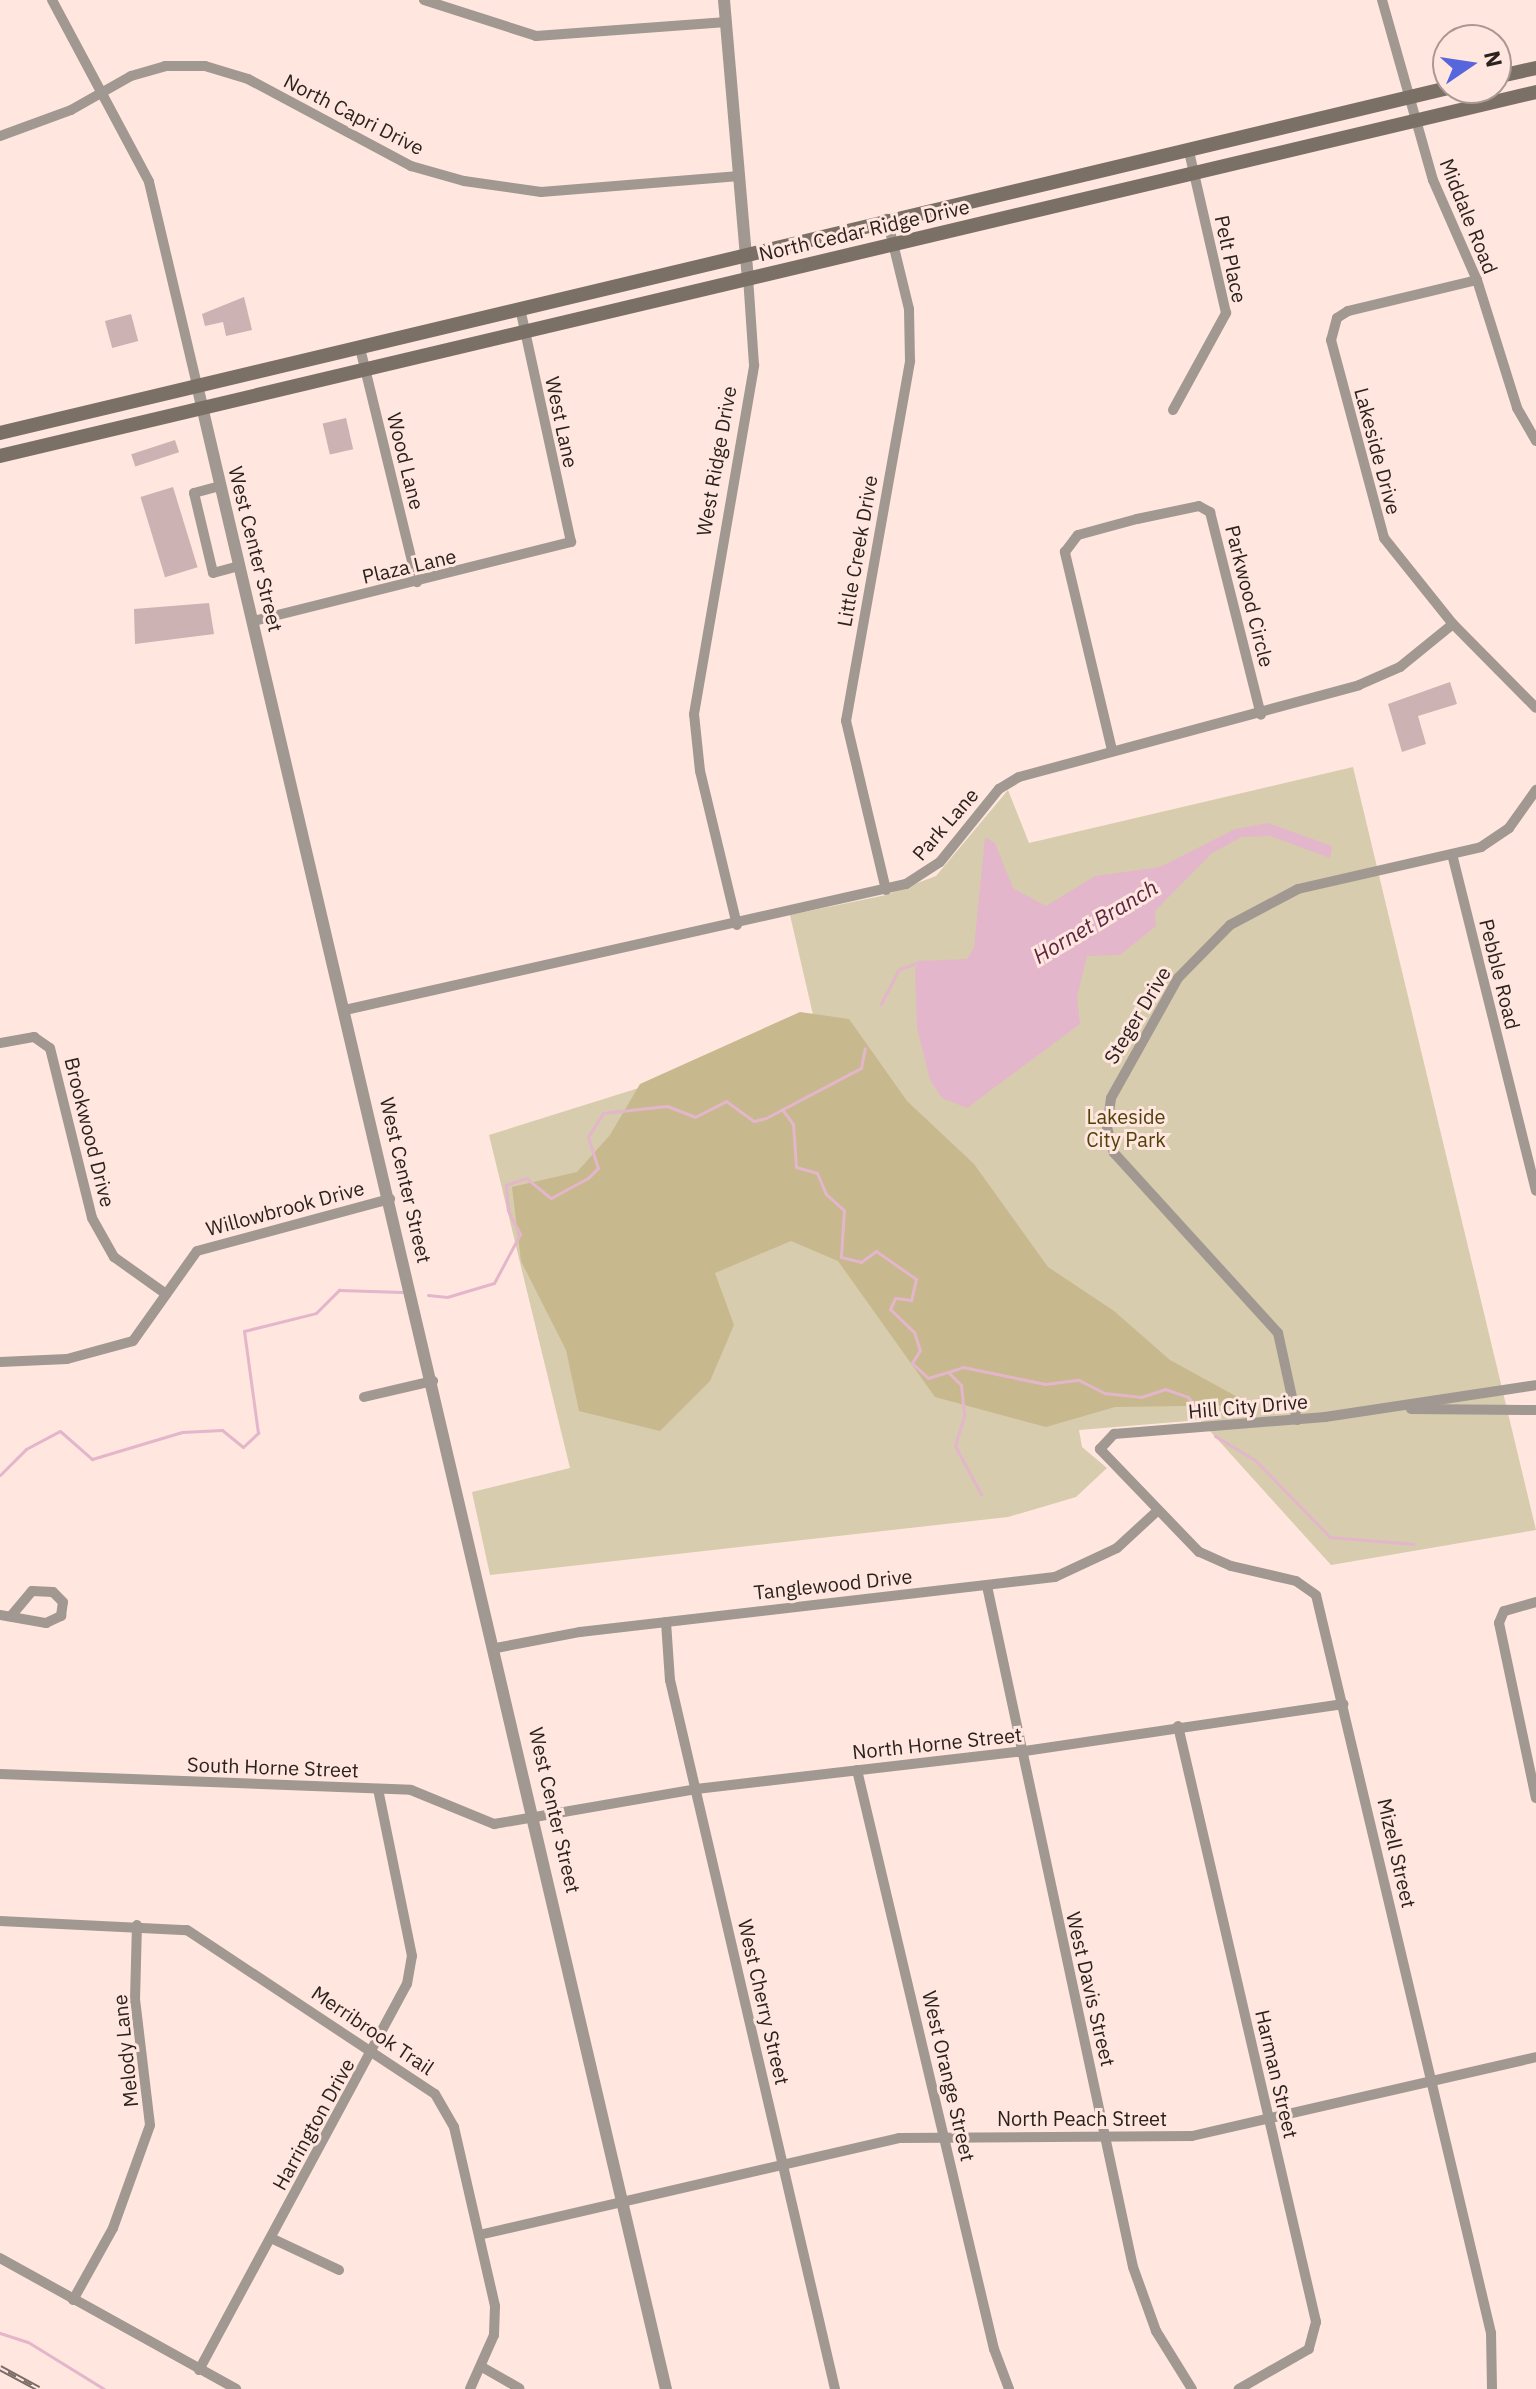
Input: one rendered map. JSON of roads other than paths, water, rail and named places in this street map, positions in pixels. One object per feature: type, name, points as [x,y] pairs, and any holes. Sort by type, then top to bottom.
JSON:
[{"type":"main road","points":[[1512,73],[1536,68]]},
{"type":"main road","name":"North Cedar Ridge Drive","points":[[0,433],[887,219],[1189,152],[1432,92]]},
{"type":"main road","name":"North Cedar Ridge Drive","points":[[0,456],[1536,92]]},
{"type":"street","name":"West Center Street","points":[[52,0],[104,92],[149,182],[535,1814],[666,2389]]},
{"type":"street","points":[[424,0],[536,36],[726,22]]},
{"type":"street","name":"West Ridge Drive","points":[[724,0],[754,365],[694,714],[700,771],[737,925]]},
{"type":"street","name":"Middale Road","points":[[1382,0],[1414,120],[1477,280],[1507,383],[1536,441]]},
{"type":"street","name":"North Capri Drive","points":[[0,136],[38,125],[165,66],[228,71],[411,166],[507,189],[605,190],[739,176]]},
{"type":"street","name":"Pelt Place","points":[[1173,410],[1226,313],[1189,152]]},
{"type":"street","name":"Little Creek Drive","points":[[886,890],[846,721],[910,361],[909,309],[887,219]]},
{"type":"street","name":"Lakeside Drive","points":[[1477,280],[1361,308],[1337,318],[1331,340],[1372,507],[1403,567],[1453,624],[1536,708]]},
{"type":"street","name":"West Lane","points":[[520,309],[571,542]]},
{"type":"street","name":"Wood Lane","points":[[360,348],[417,582]]},
{"type":"street","points":[[220,486],[194,493],[213,573],[239,566]]},
{"type":"street","name":"Parkwood Circle","points":[[1112,750],[1065,552],[1078,535],[1137,519],[1199,506],[1210,512],[1261,715]]},
{"type":"street","name":"Plaza Lane","points":[[254,621],[571,542]]},
{"type":"street","name":"Park Lane","points":[[345,1010],[886,890],[924,876],[999,789],[1019,777],[1112,750],[1261,715],[1400,667],[1453,624]]},
{"type":"street","name":"Steger Drive","points":[[1297,1420],[1278,1333],[1114,1153],[1107,1127],[1111,1098],[1178,978],[1230,925],[1298,889],[1453,858],[1496,840],[1536,790]]},
{"type":"street","name":"Pebble Road","points":[[1453,858],[1536,1191]]},
{"type":"street","name":"Brookwood Drive","points":[[0,1043],[34,1037],[50,1048],[92,1218],[114,1257],[166,1294]]},
{"type":"street","name":"Willowbrook Drive","points":[[0,1362],[78,1357],[133,1341],[197,1251],[215,1242],[390,1199]]},
{"type":"street","points":[[364,1397],[433,1381]]},
{"type":"street","name":"Hill City Drive","points":[[1101,1442],[1114,1434],[1297,1420],[1536,1385]]},
{"type":"street","name":"Hill City Drive","points":[[1401,1407],[1456,1414],[1536,1410]]},
{"type":"street","name":"Mizell Street","points":[[1101,1442],[1104,1455],[1156,1512],[1214,1560],[1307,1586],[1320,1607],[1491,2333],[1492,2389]]},
{"type":"street","name":"Tanglewood Drive","points":[[496,1648],[666,1622],[987,1586],[1079,1568],[1117,1548],[1156,1512]]},
{"type":"street","name":"West Davis Street","points":[[987,1586],[1018,1752],[1142,2301],[1192,2389]]},
{"type":"street","points":[[47,1590],[63,1602],[54,1621],[32,1622],[5,1616],[27,1593],[47,1590]]},
{"type":"street","points":[[1536,1602],[1504,1611],[1500,1638],[1533,1773],[1536,1798]]},
{"type":"street","name":"West Cherry Street","points":[[666,1622],[670,1680],[835,2389]]},
{"type":"street","name":"North Horne Street","points":[[535,1814],[696,1789],[1018,1752],[1343,1704]]},
{"type":"street","name":"Harman Street","points":[[1178,1726],[1317,2337],[1309,2349],[1239,2389]]},
{"type":"street","name":"West Orange Street","points":[[857,1770],[994,2349],[1009,2389]]},
{"type":"street","name":"South Horne Street","points":[[0,1774],[430,1793],[481,1824],[535,1814]]},
{"type":"street","name":"Harrington Drive","points":[[199,2370],[273,2239],[407,1984],[412,1956],[378,1789]]},
{"type":"street","name":"Merribrook Trail","points":[[0,1921],[137,1925],[187,1930],[212,1942],[374,2050],[446,2108],[495,2306],[482,2367],[470,2389]]},
{"type":"street","name":"Melody Lane","points":[[73,2300],[113,2228],[150,2125],[136,2016],[137,1925]]},
{"type":"street","name":"North Peach Street","points":[[479,2235],[784,2165],[945,2134],[1192,2136],[1536,2057]]},
{"type":"street","points":[[273,2239],[339,2270]]},
{"type":"street","points":[[0,2258],[236,2389]]},
{"type":"street","points":[[482,2367],[519,2388]]},
{"type":"water","points":[[1268,823],[1332,846],[1330,858],[1270,836],[1242,837],[1212,853],[1155,911],[1156,926],[1120,955],[1087,956],[1077,997],[1080,1024],[967,1108],[942,1098],[930,1080],[917,1028],[915,969],[920,961],[967,959],[974,948],[985,837],[995,843],[1013,888],[1046,906],[1095,876],[1160,867],[1235,829]]},
{"type":"waterway","name":"Hornet Branch","points":[[881,1004],[898,970],[921,961]]},
{"type":"waterway","name":"Hornet Branch","points":[[428,1295],[447,1297],[494,1283],[520,1234],[508,1210],[506,1185],[526,1178],[551,1198],[588,1178],[598,1168],[588,1137],[603,1113],[667,1106],[695,1117],[726,1101],[754,1121],[766,1118],[861,1068],[865,1048]]},
{"type":"waterway","points":[[782,1109],[793,1124],[796,1167],[817,1173],[826,1194],[844,1210],[841,1257],[861,1262],[876,1251],[916,1279],[911,1300],[895,1298],[890,1309],[914,1332],[920,1350],[912,1363],[928,1378],[963,1367],[1045,1384],[1079,1380],[1104,1393],[1141,1397],[1165,1389],[1188,1397],[1202,1416]]},
{"type":"waterway","name":"Hornet Branch","points":[[0,1475],[26,1449],[60,1431],[92,1459],[182,1432],[222,1430],[243,1447],[258,1433],[244,1331],[316,1313],[339,1290],[402,1292]]},
{"type":"waterway","points":[[949,1373],[961,1385],[964,1416],[955,1446],[981,1494]]},
{"type":"waterway","points":[[1215,1436],[1255,1460],[1330,1537],[1414,1544]]},
{"type":"waterway","points":[[0,2333],[28,2342],[104,2389]]},
{"type":"railway","points":[[0,2368],[39,2389]]},
{"type":"park label","name":"Lakeside City Park","points":[[1126,1128]]}]
